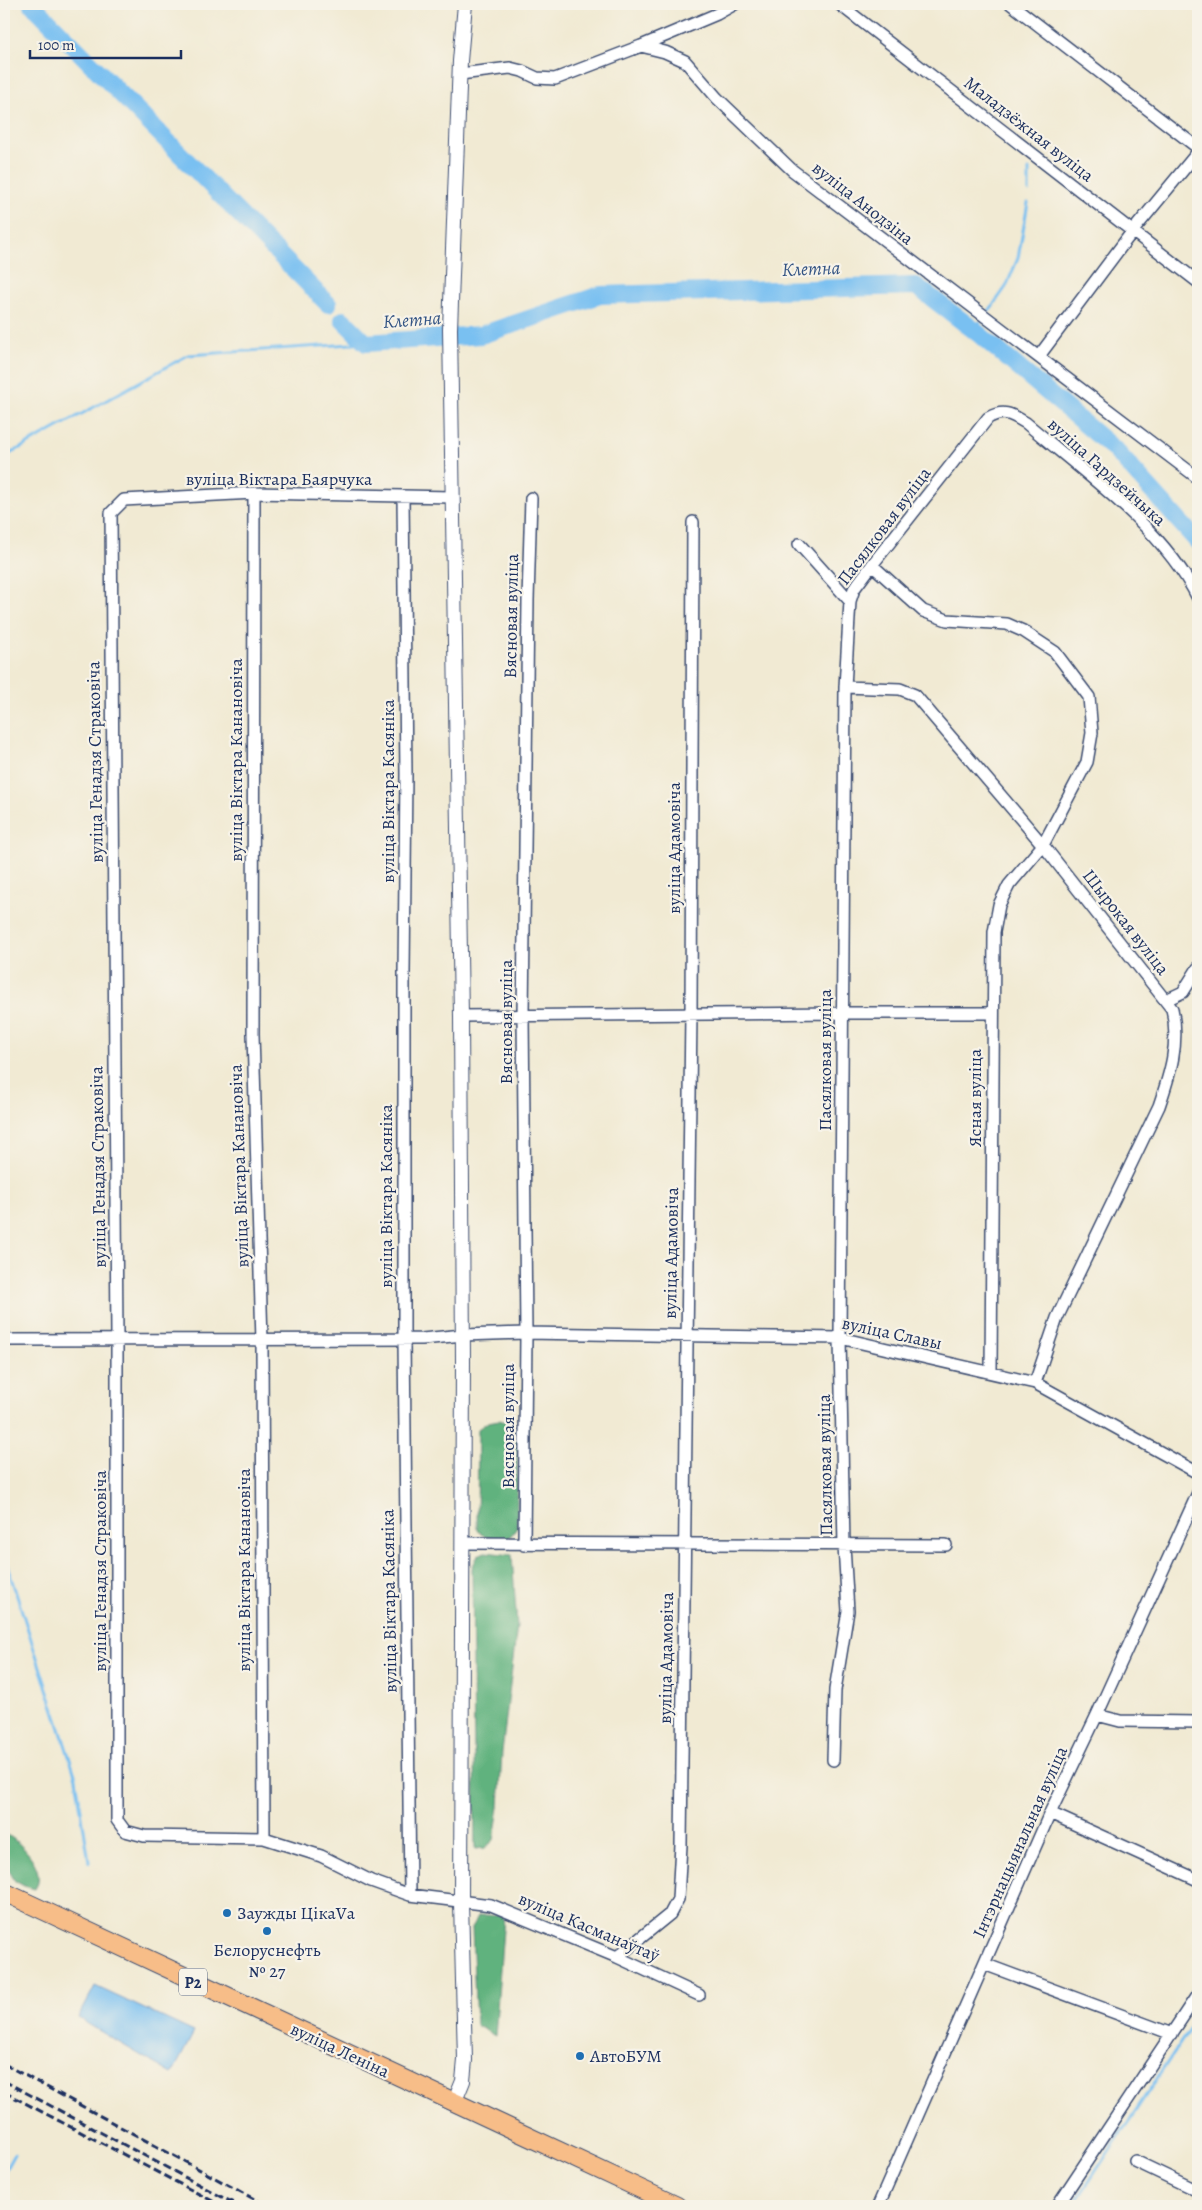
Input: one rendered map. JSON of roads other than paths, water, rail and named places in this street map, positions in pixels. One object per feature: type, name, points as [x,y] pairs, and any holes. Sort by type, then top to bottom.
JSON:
[{"type":"main road","name":"вуліца Леніна","points":[[4,1892],[677,2206]]},
{"type":"street","points":[[454,2103],[461,2089],[465,2072],[461,1902],[463,1335],[461,1016],[450,329],[460,74],[465,4]]},
{"type":"street","points":[[460,74],[510,68],[522,70],[537,78],[555,79],[641,46],[717,14],[735,4]]},
{"type":"street","name":"Маладзёжная вуліца","points":[[839,4],[1198,282]]},
{"type":"street","points":[[1012,4],[1198,148]]},
{"type":"street","name":"вуліца Анодзіна","points":[[641,46],[665,52],[684,61],[717,98],[792,170],[1198,478]]},
{"type":"street","points":[[1039,356],[1132,232],[1198,152]]},
{"type":"street","name":"Пасялковая вуліца","points":[[833,1760],[836,1690],[848,1611],[844,1546],[840,1338],[845,687],[850,601],[854,589],[872,565],[988,418],[998,412]]},
{"type":"street","name":"вуліца Гардзейчыка","points":[[998,412],[1010,414],[1026,422],[1139,520],[1174,561],[1198,598]]},
{"type":"street","name":"вуліца Віктара Баярчука","points":[[111,513],[115,506],[124,500],[254,493],[452,497]]},
{"type":"street","name":"вуліца Віктара Канановіча","points":[[254,493],[253,1034],[262,1341],[264,1838]]},
{"type":"street","name":"вуліца Віктара Касяніка","points":[[404,497],[406,774],[404,1340],[410,1895]]},
{"type":"street","name":"Вясновая вуліца","points":[[524,1545],[526,1333],[523,1015],[531,498]]},
{"type":"street","name":"вуліца Генадзя Страковіча","points":[[111,513],[118,1339],[117,1820]]},
{"type":"street","name":"вуліца Адамовіча","points":[[618,1957],[670,1914],[678,1898],[681,1845],[691,1013],[693,522]]},
{"type":"street","points":[[799,544],[850,601]]},
{"type":"street","points":[[872,565],[923,611],[947,620],[1008,624],[1023,631],[1055,652],[1089,697],[1092,733],[1087,762],[1044,842]]},
{"type":"street","name":"Шырокая вуліца","points":[[845,687],[900,689],[916,695],[1044,842],[1172,1010],[1176,1043],[1170,1074],[1159,1106],[1058,1318],[1035,1383]]},
{"type":"street","name":"Ясная вуліца","points":[[991,1372],[994,932],[999,905],[1009,885],[1044,842]]},
{"type":"street","points":[[1166,1000],[1183,992],[1198,968]]},
{"type":"street","points":[[461,1016],[842,1012],[992,1014]]},
{"type":"street","name":"вуліца Славы","points":[[4,1340],[404,1340],[463,1335],[526,1333],[840,1338],[1035,1383],[1198,1473]]},
{"type":"street","name":"Інтэрнацыянальная вуліца","points":[[878,2206],[1050,1813],[1097,1715],[1198,1493]]},
{"type":"street","points":[[463,1543],[524,1545],[946,1545]]},
{"type":"street","points":[[1097,1715],[1110,1720],[1198,1722]]},
{"type":"street","points":[[1050,1813],[1198,1880]]},
{"type":"street","name":"вуліца Касманаўтаў","points":[[117,1820],[125,1831],[144,1836],[264,1838],[321,1856],[371,1881],[410,1895],[491,1905],[618,1957],[699,1995]]},
{"type":"street","points":[[984,1964],[1172,2034]]},
{"type":"street","points":[[1057,2206],[1198,1994]]},
{"type":"street","points":[[1136,2161],[1198,2191]]},
{"type":"water","points":[[95,1986],[194,2032],[172,2074],[78,2018]]},
{"type":"waterway","name":"Клетна","points":[[32,4],[328,304]]},
{"type":"waterway","points":[[1029,170],[1029,191]]},
{"type":"waterway","points":[[989,311],[1006,287],[1018,258],[1028,203]]},
{"type":"waterway","name":"Клетна","points":[[343,320],[366,343],[481,335],[600,295],[916,286],[974,330],[1114,449],[1198,542]]},
{"type":"waterway","points":[[974,330],[980,322]]},
{"type":"waterway","points":[[4,457],[188,355],[366,343]]},
{"type":"waterway","points":[[4,1556],[76,1778],[89,1862]]},
{"type":"waterway","points":[[1073,2206],[1198,2016]]},
{"type":"waterway","points":[[4,2172],[14,2154]]},
{"type":"railway","points":[[4,2064],[267,2206]]},
{"type":"railway","points":[[4,2081],[239,2206]]},
{"type":"railway","points":[[4,2092],[222,2206]]},
{"type":"place","name":"Заужды ЦікаVа","points":[[227,1913]]},
{"type":"place","name":"Белоруснефть № 27","points":[[267,1931]]},
{"type":"place","name":"АвтоБУМ","points":[[580,2056]]}]
